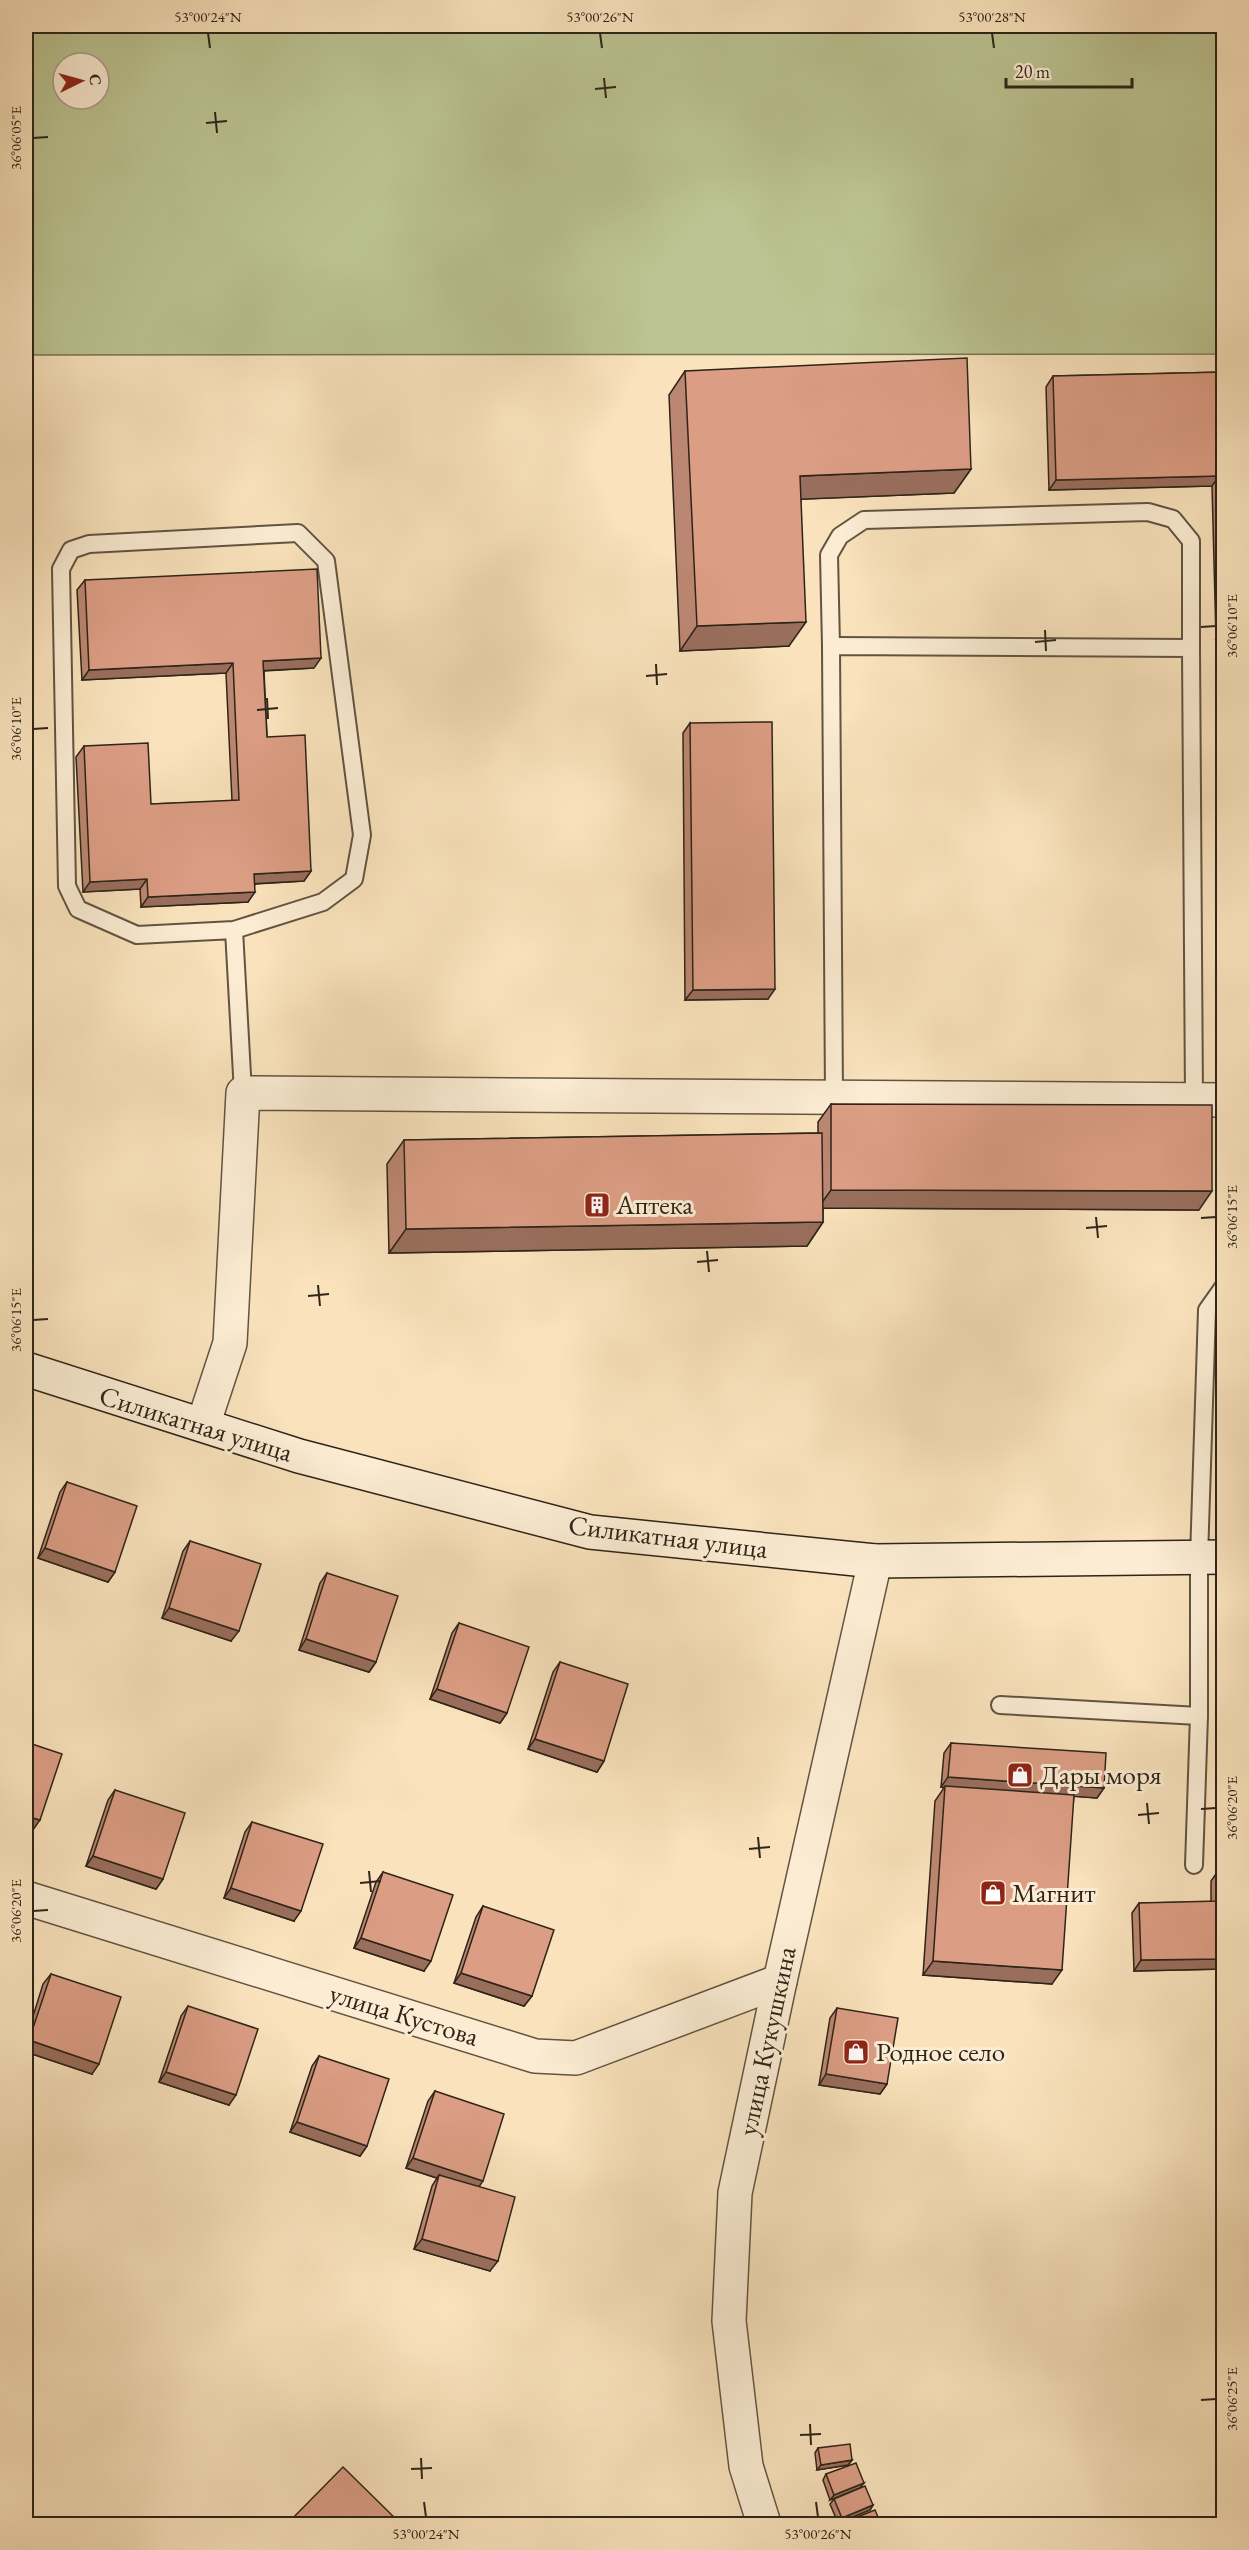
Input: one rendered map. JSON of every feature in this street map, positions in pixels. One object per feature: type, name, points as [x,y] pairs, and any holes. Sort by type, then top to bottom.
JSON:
[{"type":"street","points":[[203,1425],[230,1343],[243,1093],[1209,1100]]},
{"type":"street","name":"Силикатная улица","points":[[26,1369],[299,1456],[590,1532],[875,1561],[1211,1557]]},
{"type":"street","name":"улица Кукушкина","points":[[764,2524],[746,2466],[729,2321],[735,2193],[780,1981],[875,1561]]},
{"type":"street","name":"улица Кустова","points":[[26,1898],[535,2056],[576,2058],[780,1981]]},
{"type":"lane","points":[[834,1097],[829,555],[840,536],[864,519],[1148,512],[1173,519],[1191,541],[1191,648],[1209,1100]]},
{"type":"lane","points":[[298,533],[326,561],[362,835],[354,879],[323,902],[234,930],[137,936],[78,909],[67,886],[62,569],[71,550],[89,544],[298,533]]},
{"type":"lane","points":[[831,646],[1191,648]]},
{"type":"lane","points":[[234,930],[243,1093]]},
{"type":"lane","points":[[1194,1865],[1199,1716],[1211,1557],[1206,1310],[1224,1286]]},
{"type":"lane","points":[[1000,1705],[1199,1716]]},
{"type":"green space","points":[[26,26],[1223,26],[1223,354],[26,355]]},
{"type":"building","points":[[967,358],[971,469],[800,476],[806,622],[697,626],[685,371]]},
{"type":"building","points":[[1224,372],[1223,628],[1219,476],[1056,480],[1053,376]]},
{"type":"building","points":[[317,569],[321,658],[263,661],[267,737],[305,735],[311,871],[254,874],[255,892],[148,897],[147,879],[90,882],[84,746],[148,743],[151,804],[239,800],[233,663],[89,670],[85,580]]},
{"type":"building","points":[[772,722],[775,989],[693,990],[690,723]]},
{"type":"building","points":[[831,1104],[1212,1105],[1212,1191],[831,1190]]},
{"type":"building","name":"Аптека","points":[[822,1133],[823,1222],[406,1229],[404,1140]]},
{"type":"building","points":[[67,1482],[137,1506],[115,1572],[45,1548]]},
{"type":"building","points":[[190,1541],[261,1564],[239,1631],[169,1608]]},
{"type":"building","points":[[327,1573],[398,1596],[376,1662],[306,1639]]},
{"type":"building","points":[[459,1623],[529,1647],[507,1713],[437,1689]]},
{"type":"building","points":[[560,1662],[628,1684],[604,1761],[535,1739]]},
{"type":"building","points":[[26,1742],[62,1754],[40,1820],[26,1816]]},
{"type":"building","name":"Дары моря","points":[[951,1743],[1106,1753],[1104,1788],[948,1777]]},
{"type":"building","name":"Магнит","points":[[945,1786],[1074,1795],[1062,1970],[933,1961]]},
{"type":"building","points":[[115,1790],[185,1813],[163,1879],[93,1856]]},
{"type":"building","points":[[252,1822],[323,1844],[301,1911],[231,1888]]},
{"type":"building","points":[[1218,1871],[1224,1871],[1224,1959],[1141,1960],[1139,1903],[1218,1901]]},
{"type":"building","points":[[383,1872],[453,1895],[431,1961],[361,1938]]},
{"type":"building","points":[[483,1906],[554,1930],[532,1996],[461,1973]]},
{"type":"building","points":[[51,1974],[121,1997],[99,2064],[29,2040]]},
{"type":"building","points":[[188,2006],[258,2029],[236,2095],[166,2072]]},
{"type":"building","name":"Родное село","points":[[837,2008],[898,2018],[887,2084],[826,2074]]},
{"type":"building","points":[[319,2056],[389,2079],[367,2146],[297,2122]]},
{"type":"building","points":[[435,2091],[504,2114],[483,2181],[413,2158]]},
{"type":"building","points":[[439,2175],[515,2197],[498,2261],[422,2239]]},
{"type":"building","points":[[850,2444],[852,2460],[821,2465],[818,2448]]},
{"type":"building","points":[[856,2463],[864,2483],[834,2495],[826,2474]]},
{"type":"building","points":[[343,2467],[401,2524],[287,2524]]},
{"type":"building","points":[[865,2486],[873,2505],[842,2518],[834,2499]]},
{"type":"building","points":[[875,2510],[881,2524],[839,2524]]},
{"type":"place","name":"Аптека","points":[[597,1205]]},
{"type":"place","name":"Дары моря","points":[[1020,1775]]},
{"type":"place","name":"Магнит","points":[[993,1893]]},
{"type":"place","name":"Родное село","points":[[856,2052]]}]
